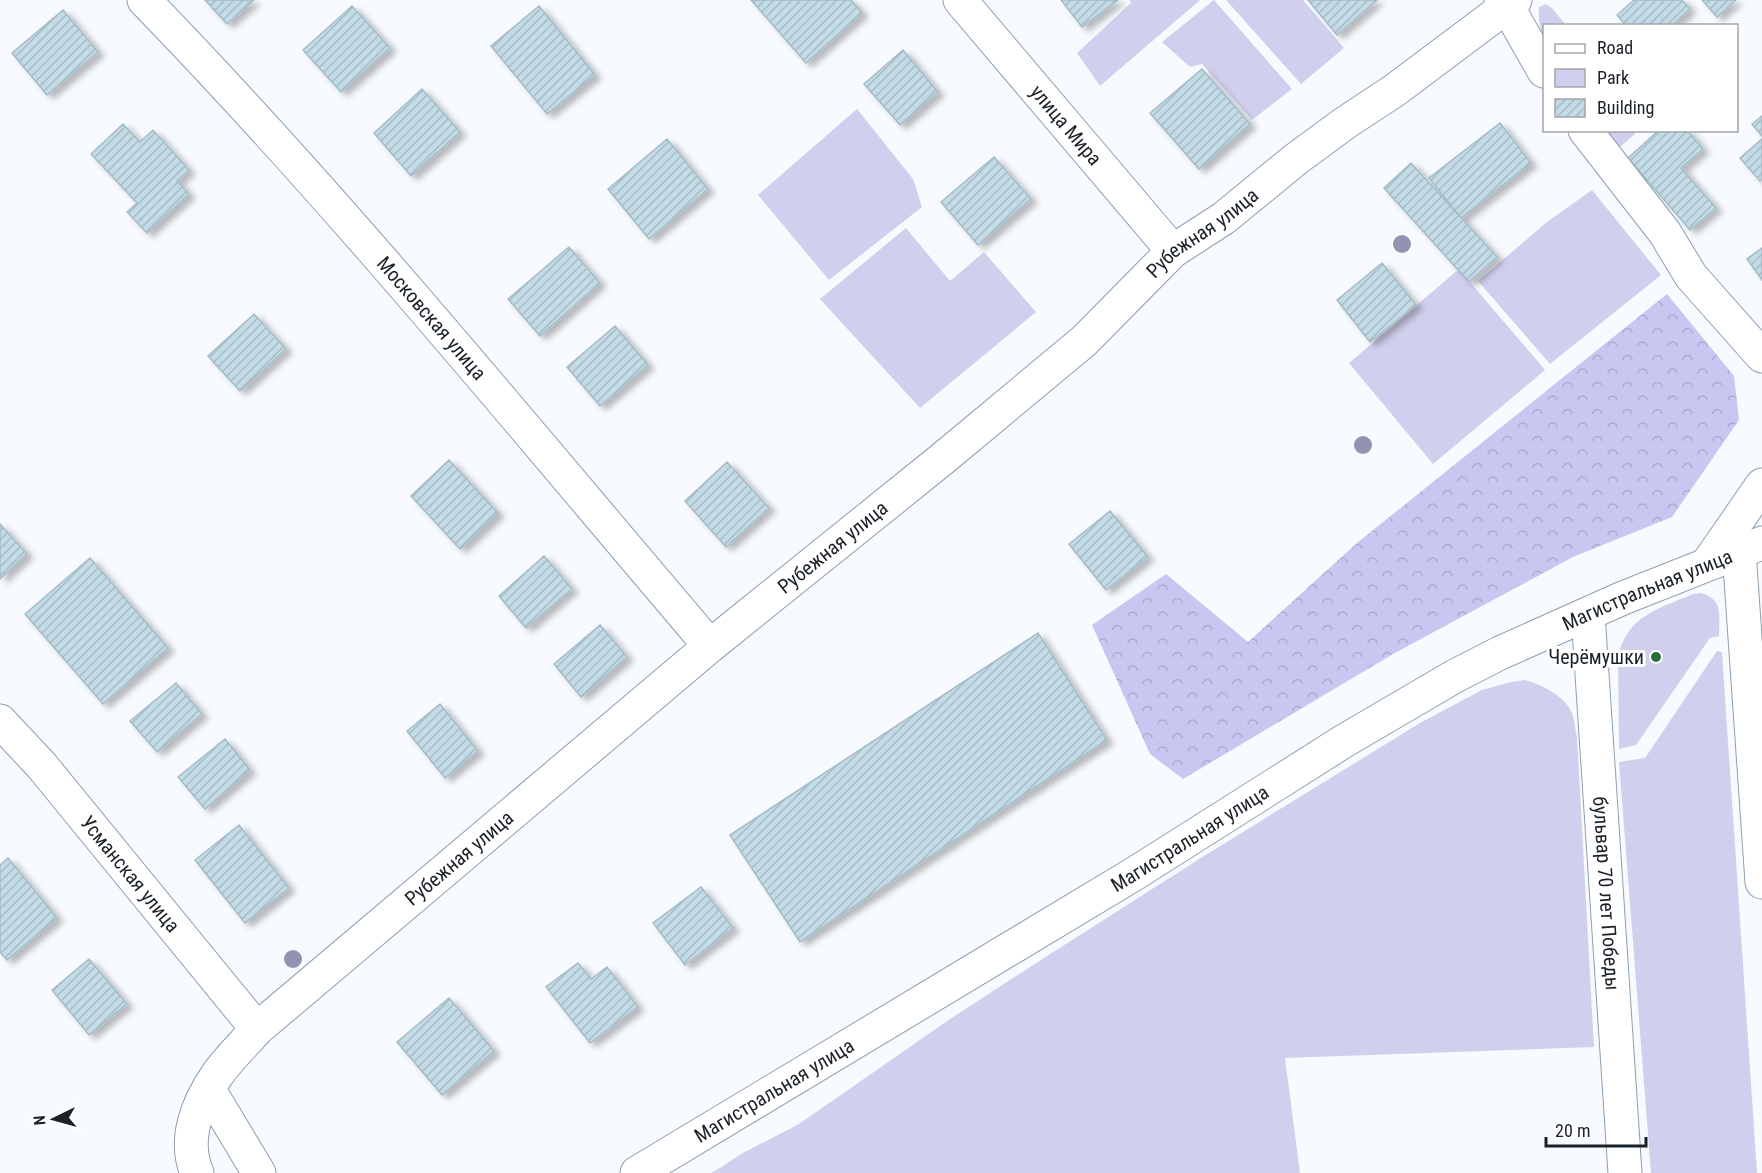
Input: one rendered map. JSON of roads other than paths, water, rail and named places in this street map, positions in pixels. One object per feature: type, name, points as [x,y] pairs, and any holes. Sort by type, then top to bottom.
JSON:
[{"type":"street","name":"Московская улица","points":[[144,0],[354,228],[710,646]]},
{"type":"street","name":"улица Мира","points":[[960,0],[1173,251]]},
{"type":"street","name":"Рубежная улица","points":[[197,1173],[191,1154],[192,1132],[197,1111],[217,1075],[257,1029],[710,646],[932,468],[1084,341],[1173,251],[1224,218],[1296,159],[1395,90],[1508,2]]},
{"type":"street","points":[[1508,2],[1543,67]]},
{"type":"street","points":[[1587,132],[1665,233],[1691,276],[1762,356]]},
{"type":"street","points":[[1708,563],[1762,485]]},
{"type":"street","points":[[1750,547],[1762,882]]},
{"type":"street","name":"Магистральная улица","points":[[638,1173],[1134,874],[1354,735],[1455,676],[1588,614],[1750,547]]},
{"type":"street","name":"бульвар 70 лет Победы","points":[[1588,614],[1625,1173]]},
{"type":"street","name":"Усманская улица","points":[[0,721],[42,766],[257,1029]]},
{"type":"street","points":[[209,1090],[259,1173]]},
{"type":"place","name":"Черёмушки","points":[[1656,657]]}]
